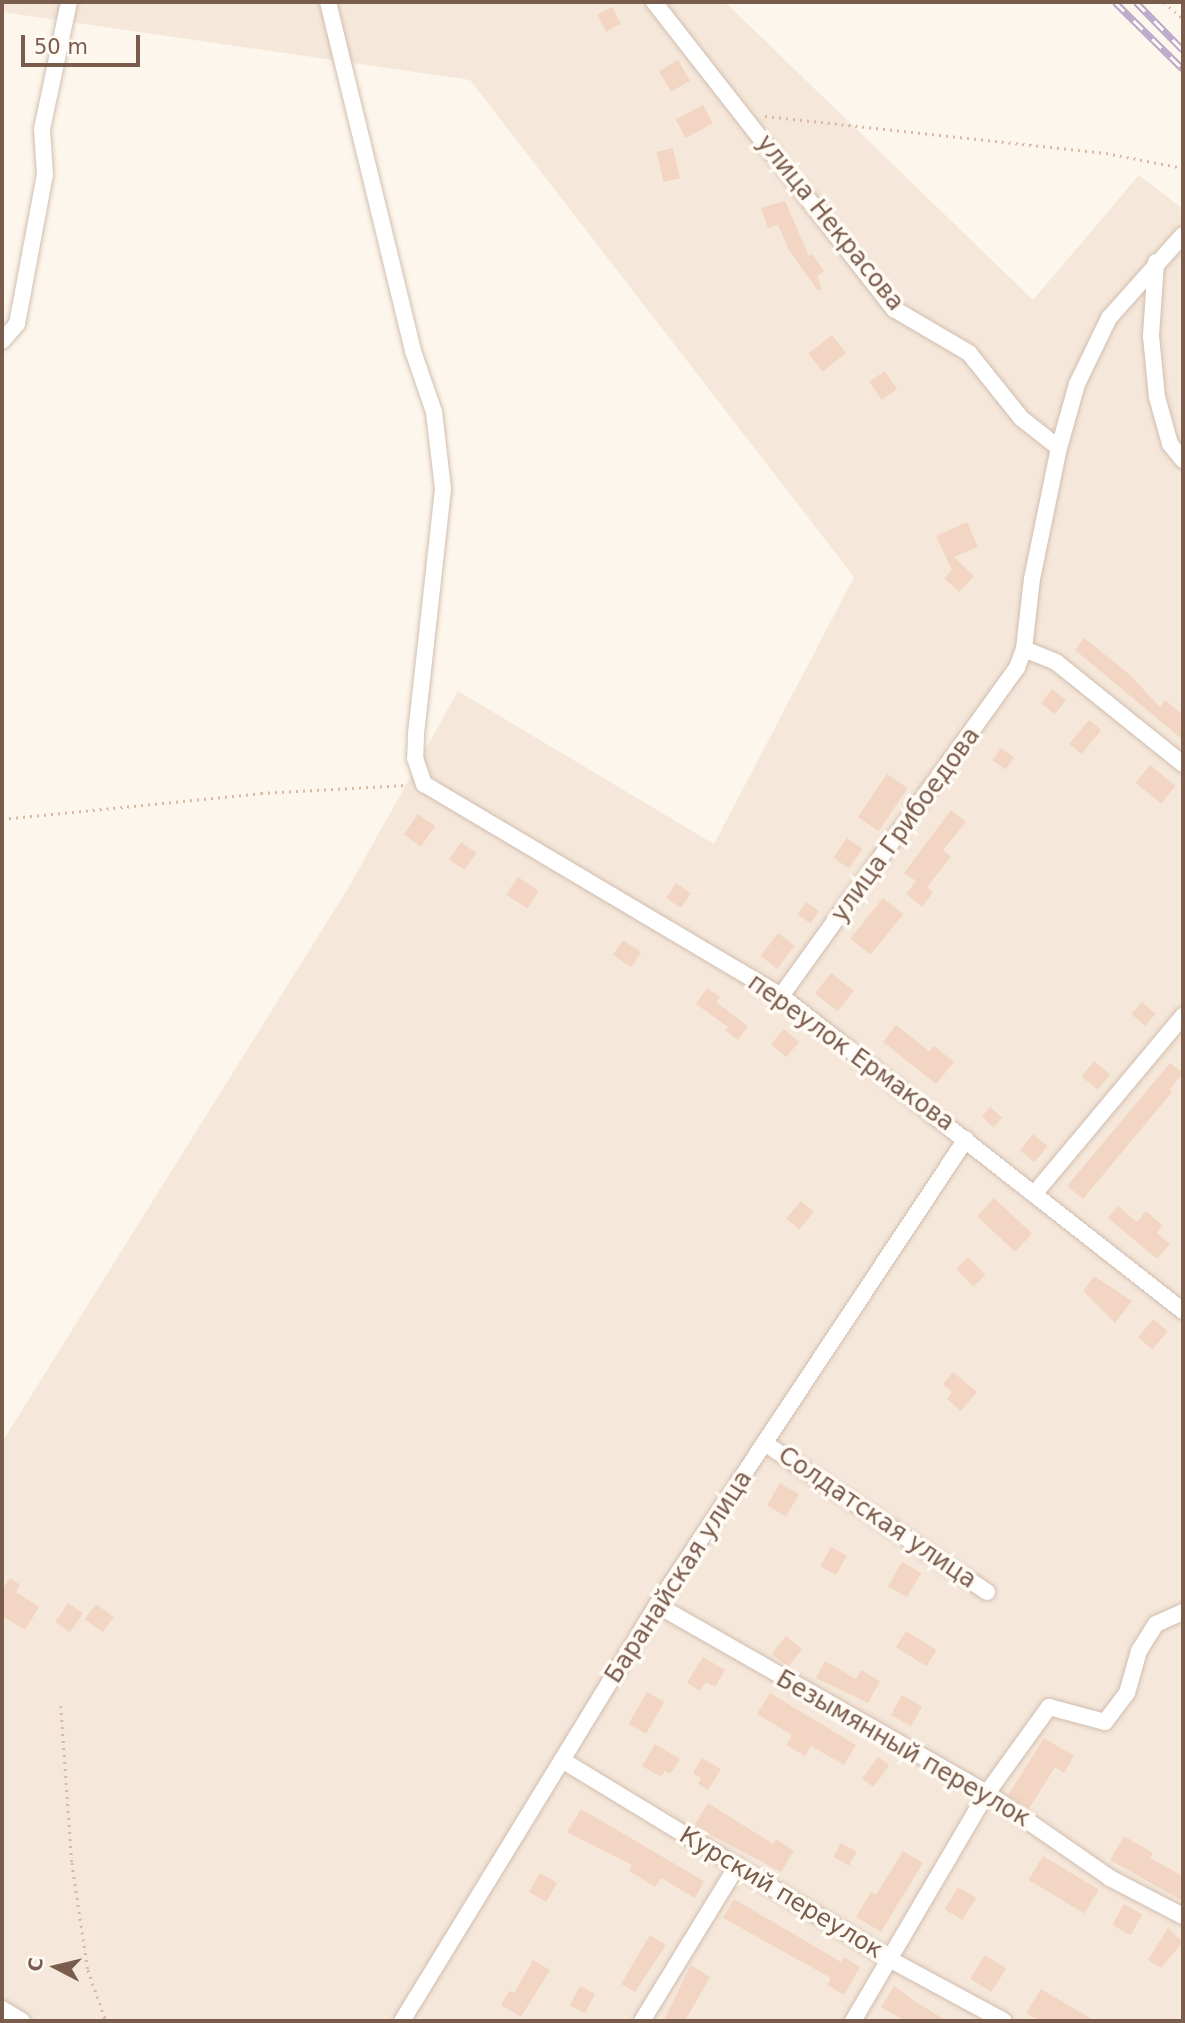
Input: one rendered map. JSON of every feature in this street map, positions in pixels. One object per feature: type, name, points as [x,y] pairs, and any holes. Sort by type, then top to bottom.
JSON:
[{"type":"street","points":[[2,341],[17,324],[45,175],[42,129],[69,2]]},
{"type":"street","points":[[328,2],[413,351],[434,412],[443,489],[416,736],[415,758],[424,783]]},
{"type":"street","name":"улица Некрасова","points":[[654,2],[894,309],[969,353],[1021,418],[1059,448]]},
{"type":"street","name":"улица Грибоедова","points":[[781,996],[1008,685],[1024,649],[1032,579],[1059,448],[1090,353],[1110,318],[1156,262],[1183,235]]},
{"type":"street","points":[[1156,262],[1151,336],[1157,397],[1170,444],[1183,460]]},
{"type":"street","points":[[1024,649],[1056,662],[1183,764]]},
{"type":"street","name":"переулок Ермакова","points":[[424,783],[781,996],[1183,1311]]},
{"type":"street","points":[[1035,1193],[1183,1016]]},
{"type":"street","name":"Баранайская улица","points":[[402,2021],[657,1605],[966,1139]]},
{"type":"street","name":"Солдатская улица","points":[[766,1444],[987,1592]]},
{"type":"street","name":"Безымянный переулок","points":[[657,1605],[987,1793],[1110,1878],[1183,1916]]},
{"type":"street","points":[[853,2021],[987,1793],[1049,1707],[1078,1718],[1105,1722],[1127,1693],[1139,1651],[1156,1624],[1183,1612]]},
{"type":"street","name":"Курский переулок","points":[[562,1760],[891,1960],[1004,2021]]},
{"type":"street","points":[[642,2021],[737,1866]]},
{"type":"street","points":[[2,2009],[22,2021]]},
{"type":"path","points":[[1164,2],[1183,19]]},
{"type":"path","points":[[741,113],[1106,153],[1183,168]]},
{"type":"path","points":[[2,819],[261,793],[424,783]]},
{"type":"path","points":[[61,1706],[72,1863],[88,1970],[106,2021]]},
{"type":"shaded area","points":[[2,2],[725,2],[1033,300],[1139,175],[1183,209],[1183,2021],[2,2021],[2,1442],[350,885],[458,691],[714,844],[854,577],[470,80],[2,12]]},
{"type":"building","points":[[612,7],[621,24],[606,32],[597,15]]},
{"type":"building","points":[[678,60],[690,81],[671,92],[659,71]]},
{"type":"building","points":[[703,105],[713,124],[685,138],[676,120]]},
{"type":"building","points":[[673,148],[680,178],[663,182],[656,152]]},
{"type":"building","points":[[785,201],[809,256],[812,254],[824,271],[817,276],[822,289],[818,291],[789,250],[778,225],[768,228],[761,208]]},
{"type":"building","points":[[832,335],[846,353],[823,372],[808,353]]},
{"type":"building","points":[[885,371],[897,389],[882,400],[869,382]]},
{"type":"building","points":[[967,522],[978,547],[954,557],[974,576],[959,592],[944,578],[952,570],[936,536]]},
{"type":"building","points":[[1084,638],[1129,674],[1160,707],[1165,700],[1183,715],[1183,740],[1075,650]]},
{"type":"building","points":[[1052,689],[1066,700],[1055,714],[1041,703]]},
{"type":"building","points":[[1089,720],[1101,730],[1081,754],[1069,744]]},
{"type":"building","points":[[1001,748],[1014,757],[1006,769],[992,760]]},
{"type":"building","points":[[1150,765],[1176,786],[1161,804],[1136,783]]},
{"type":"building","points":[[887,774],[908,788],[879,831],[858,817]]},
{"type":"building","points":[[951,810],[966,822],[943,850],[951,857],[927,887],[933,892],[922,907],[906,894],[916,881],[904,873]]},
{"type":"building","points":[[418,814],[435,826],[421,847],[404,834]]},
{"type":"building","points":[[847,838],[863,849],[849,869],[833,858]]},
{"type":"building","points":[[461,842],[477,853],[465,870],[449,859]]},
{"type":"building","points":[[518,877],[539,891],[527,908],[506,894]]},
{"type":"building","points":[[676,883],[691,893],[681,908],[666,898]]},
{"type":"building","points":[[883,898],[903,914],[870,955],[850,938]]},
{"type":"building","points":[[806,902],[819,911],[811,923],[797,914]]},
{"type":"building","points":[[778,933],[795,946],[777,969],[761,956]]},
{"type":"building","points":[[623,940],[641,952],[631,967],[613,955]]},
{"type":"building","points":[[831,973],[854,991],[838,1011],[815,993]]},
{"type":"building","points":[[707,988],[720,997],[716,1002],[748,1026],[738,1040],[725,1030],[728,1027],[696,1004]]},
{"type":"building","points":[[1142,1002],[1156,1014],[1145,1026],[1132,1014]]},
{"type":"building","points":[[896,1025],[929,1051],[934,1046],[954,1062],[936,1084],[883,1042]]},
{"type":"building","points":[[784,1029],[799,1042],[786,1057],[771,1044]]},
{"type":"building","points":[[1094,1061],[1110,1074],[1098,1090],[1081,1077]]},
{"type":"building","points":[[1170,1063],[1183,1073],[1169,1090],[1172,1092],[1083,1199],[1067,1186]]},
{"type":"building","points":[[990,1107],[1002,1117],[994,1127],[982,1117]]},
{"type":"building","points":[[1033,1134],[1048,1146],[1035,1162],[1020,1150]]},
{"type":"building","points":[[994,1198],[1032,1233],[1015,1252],[977,1216]]},
{"type":"building","points":[[801,1201],[814,1212],[799,1230],[786,1219]]},
{"type":"building","points":[[1118,1206],[1137,1222],[1146,1211],[1163,1226],[1157,1233],[1170,1244],[1157,1259],[1108,1218]]},
{"type":"building","points":[[968,1257],[986,1275],[974,1287],[956,1269]]},
{"type":"building","points":[[1094,1276],[1132,1301],[1115,1323],[1083,1291]]},
{"type":"building","points":[[1153,1319],[1168,1331],[1153,1350],[1138,1338]]},
{"type":"building","points":[[953,1372],[977,1392],[961,1411],[947,1399],[952,1392],[943,1384]]},
{"type":"building","points":[[780,1483],[799,1494],[786,1517],[767,1506]]},
{"type":"building","points":[[831,1547],[847,1556],[836,1575],[820,1566]]},
{"type":"building","points":[[902,1562],[921,1573],[907,1597],[888,1586]]},
{"type":"building","points":[[10,1578],[20,1585],[16,1592],[39,1607],[25,1630],[2,1616],[2,1584],[5,1586]]},
{"type":"building","points":[[68,1603],[83,1613],[70,1632],[55,1622]]},
{"type":"building","points":[[96,1604],[114,1617],[103,1632],[85,1619]]},
{"type":"building","points":[[906,1631],[937,1650],[926,1666],[896,1647]]},
{"type":"building","points":[[786,1636],[802,1649],[788,1667],[772,1654]]},
{"type":"building","points":[[703,1657],[725,1670],[715,1687],[706,1682],[700,1691],[687,1683]]},
{"type":"building","points":[[825,1661],[856,1679],[861,1670],[880,1681],[868,1703],[816,1678]]},
{"type":"building","points":[[647,1692],[664,1702],[646,1734],[628,1724]]},
{"type":"building","points":[[770,1693],[856,1745],[844,1765],[811,1746],[805,1756],[786,1745],[792,1735],[757,1714]]},
{"type":"building","points":[[902,1695],[922,1706],[911,1726],[891,1715]]},
{"type":"building","points":[[1044,1738],[1074,1756],[1064,1773],[1055,1767],[1029,1809],[1008,1795]]},
{"type":"building","points":[[655,1744],[680,1759],[670,1774],[665,1771],[661,1777],[642,1766]]},
{"type":"building","points":[[878,1757],[889,1765],[873,1787],[862,1779]]},
{"type":"building","points":[[702,1758],[721,1769],[708,1790],[698,1784],[701,1778],[693,1773]]},
{"type":"building","points":[[708,1803],[773,1844],[776,1839],[794,1851],[781,1872],[694,1826]]},
{"type":"building","points":[[581,1809],[704,1881],[695,1898],[661,1878],[655,1887],[629,1871],[632,1865],[567,1832]]},
{"type":"building","points":[[1124,1836],[1153,1853],[1150,1858],[1183,1876],[1183,1901],[1110,1860]]},
{"type":"building","points":[[841,1843],[857,1852],[849,1866],[833,1857]]},
{"type":"building","points":[[903,1851],[923,1863],[881,1932],[856,1917],[871,1892],[876,1895]]},
{"type":"building","points":[[1043,1856],[1099,1889],[1084,1913],[1029,1880]]},
{"type":"building","points":[[540,1873],[557,1883],[546,1902],[529,1892]]},
{"type":"building","points":[[958,1887],[976,1898],[963,1920],[945,1909]]},
{"type":"building","points":[[734,1899],[841,1962],[844,1957],[860,1967],[844,1995],[827,1985],[831,1978],[723,1918]]},
{"type":"building","points":[[1124,1904],[1142,1914],[1131,1935],[1112,1925]]},
{"type":"building","points":[[1168,1928],[1183,1942],[1161,1968],[1148,1960]]},
{"type":"building","points":[[650,1935],[666,1945],[635,1992],[621,1984]]},
{"type":"building","points":[[985,1955],[1006,1968],[991,1992],[970,1979]]},
{"type":"building","points":[[533,1960],[550,1970],[521,2017],[501,2005],[509,1991],[514,1993]]},
{"type":"building","points":[[691,1965],[710,1977],[685,2021],[663,2021]]},
{"type":"building","points":[[580,1986],[595,1994],[585,2013],[570,2005]]},
{"type":"building","points":[[894,1986],[947,2021],[905,2021],[881,2007]]},
{"type":"building","points":[[1041,1989],[1095,2021],[1040,2021],[1026,2013]]},
{"type":"railway","points":[[1115,2],[1183,69]]},
{"type":"railway","points":[[1136,2],[1183,50]]}]
